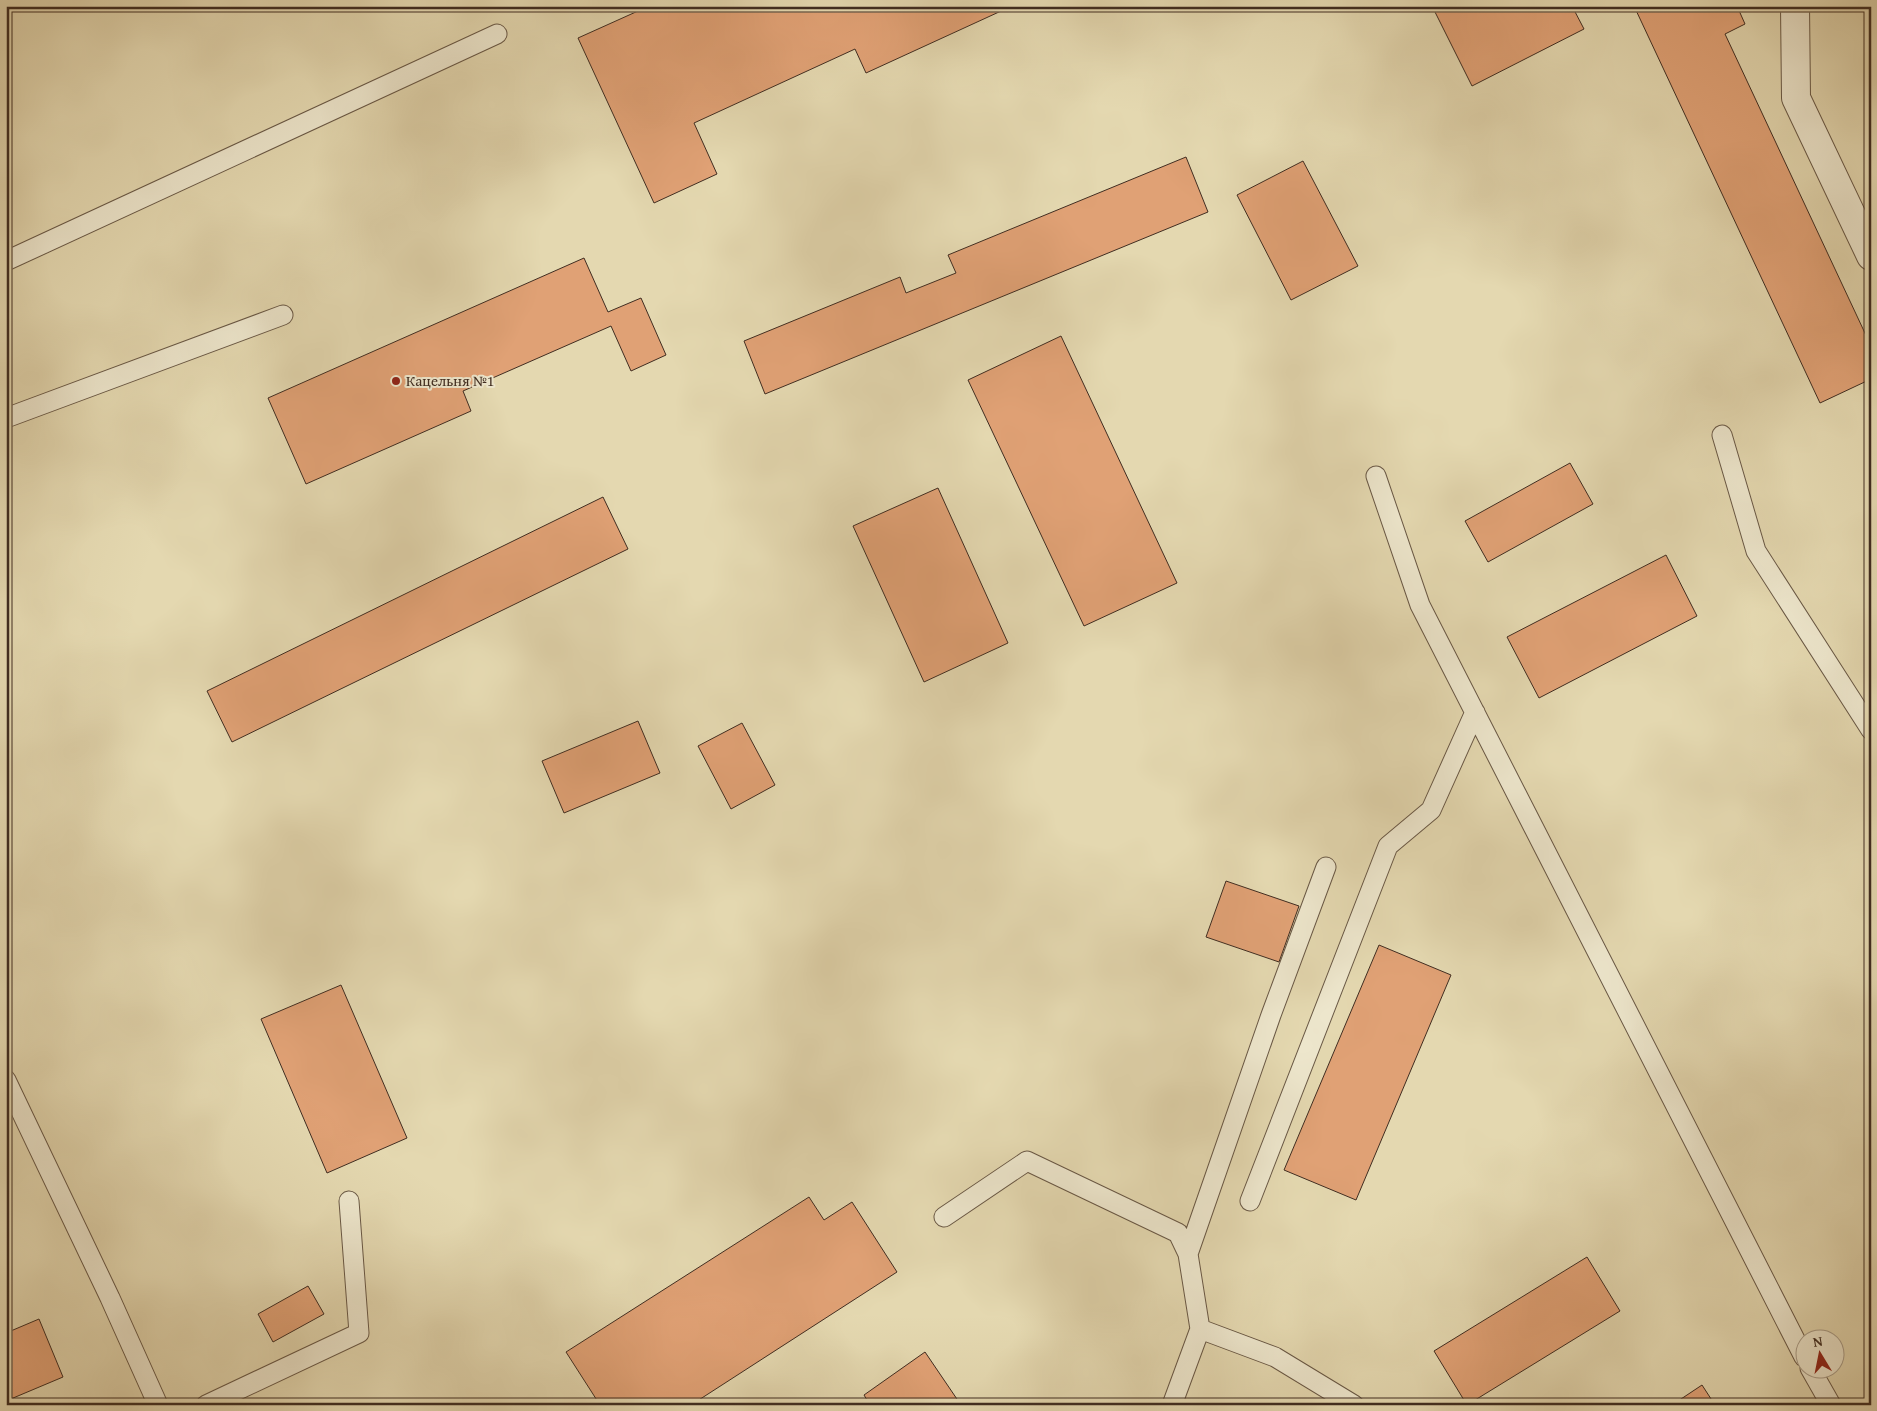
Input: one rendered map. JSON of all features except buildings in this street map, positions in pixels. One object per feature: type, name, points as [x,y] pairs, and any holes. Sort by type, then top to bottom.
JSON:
[{"type":"street","points":[[1795,6],[1796,98],[1871,256]]},
{"type":"lane","points":[[6,261],[497,34]]},
{"type":"lane","points":[[6,418],[283,315]]},
{"type":"lane","points":[[1722,435],[1756,550],[1871,730]]},
{"type":"lane","points":[[1376,476],[1420,606],[1794,1337]]},
{"type":"lane","points":[[1250,1201],[1388,846],[1431,810],[1475,712]]},
{"type":"lane","points":[[1188,1254],[1271,1015],[1326,867]]},
{"type":"lane","points":[[6,1080],[110,1298],[158,1405]]},
{"type":"lane","points":[[944,1217],[1027,1161],[1178,1233],[1188,1254],[1200,1329],[1172,1405]]},
{"type":"lane","points":[[206,1405],[359,1332],[349,1201]]},
{"type":"lane","points":[[1200,1329],[1276,1357],[1354,1405]]},
{"type":"lane","points":[[1816,1378],[1831,1405]]},
{"type":"place","name":"Кацельня №1","points":[[396,381]]}]
